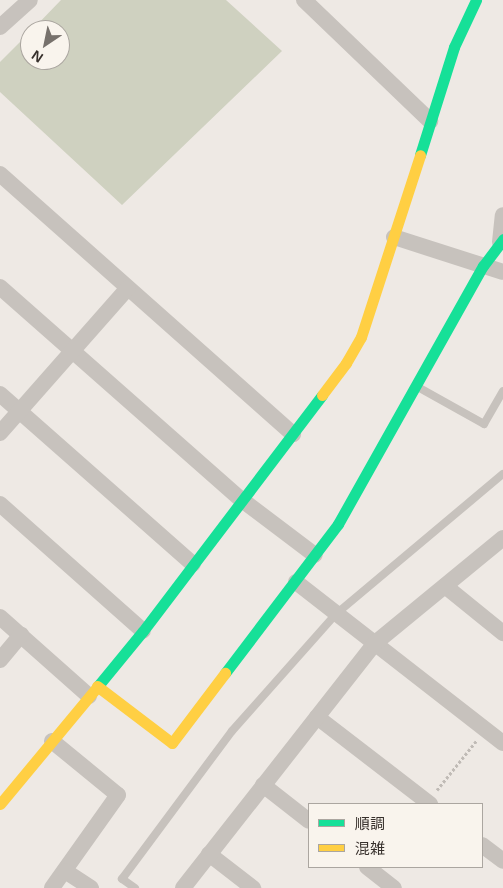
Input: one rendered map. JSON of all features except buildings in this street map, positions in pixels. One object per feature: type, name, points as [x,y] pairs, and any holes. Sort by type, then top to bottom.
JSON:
[{"type":"street","points":[[0,27],[30,0]]},
{"type":"street","points":[[304,0],[430,121]]},
{"type":"street","points":[[0,804],[143,631],[346,363],[361,337],[454,47],[476,0]]},
{"type":"street","points":[[0,174],[293,434]]},
{"type":"street","points":[[0,617],[93,691],[172,744],[338,524],[483,266],[501,240],[503,214]]},
{"type":"street","points":[[394,236],[503,272]]},
{"type":"street","points":[[0,287],[242,500],[315,556]]},
{"type":"street","points":[[0,433],[128,288]]},
{"type":"street","points":[[0,394],[193,564]]},
{"type":"street","points":[[0,504],[143,631]]},
{"type":"street","points":[[183,888],[374,644],[503,538]]},
{"type":"street","points":[[296,582],[484,731],[503,743]]},
{"type":"street","points":[[445,586],[503,633]]},
{"type":"street","points":[[0,660],[21,635]]},
{"type":"street","points":[[317,717],[429,803]]},
{"type":"street","points":[[52,741],[118,795],[52,888]]},
{"type":"street","points":[[263,785],[308,821]]},
{"type":"street","points":[[483,846],[503,861]]},
{"type":"street","points":[[209,854],[253,888]]},
{"type":"street","points":[[368,868],[394,888]]},
{"type":"street","points":[[65,871],[91,888]]},
{"type":"lane","points":[[416,386],[484,424],[503,391]]},
{"type":"lane","points":[[135,888],[122,879],[232,731],[336,614],[503,474]]},
{"type":"path","points":[[429,803],[484,731]]},
{"type":"green space","points":[[61,0],[226,0],[282,51],[122,205],[0,92],[0,62],[20,42],[20,70],[70,70],[70,20],[42,20]]},
{"type":"traffic: fast","points":[[420,155],[454,47],[476,0]]},
{"type":"traffic: fast","points":[[225,673],[338,524],[483,266],[503,239]]},
{"type":"traffic: fast","points":[[97,687],[143,631],[322,395]]},
{"type":"traffic: slow","points":[[322,395],[346,363],[361,337],[420,155]]},
{"type":"traffic: slow","points":[[97,686],[172,743],[225,673]]},
{"type":"traffic: slow","points":[[0,804],[97,687]]}]
